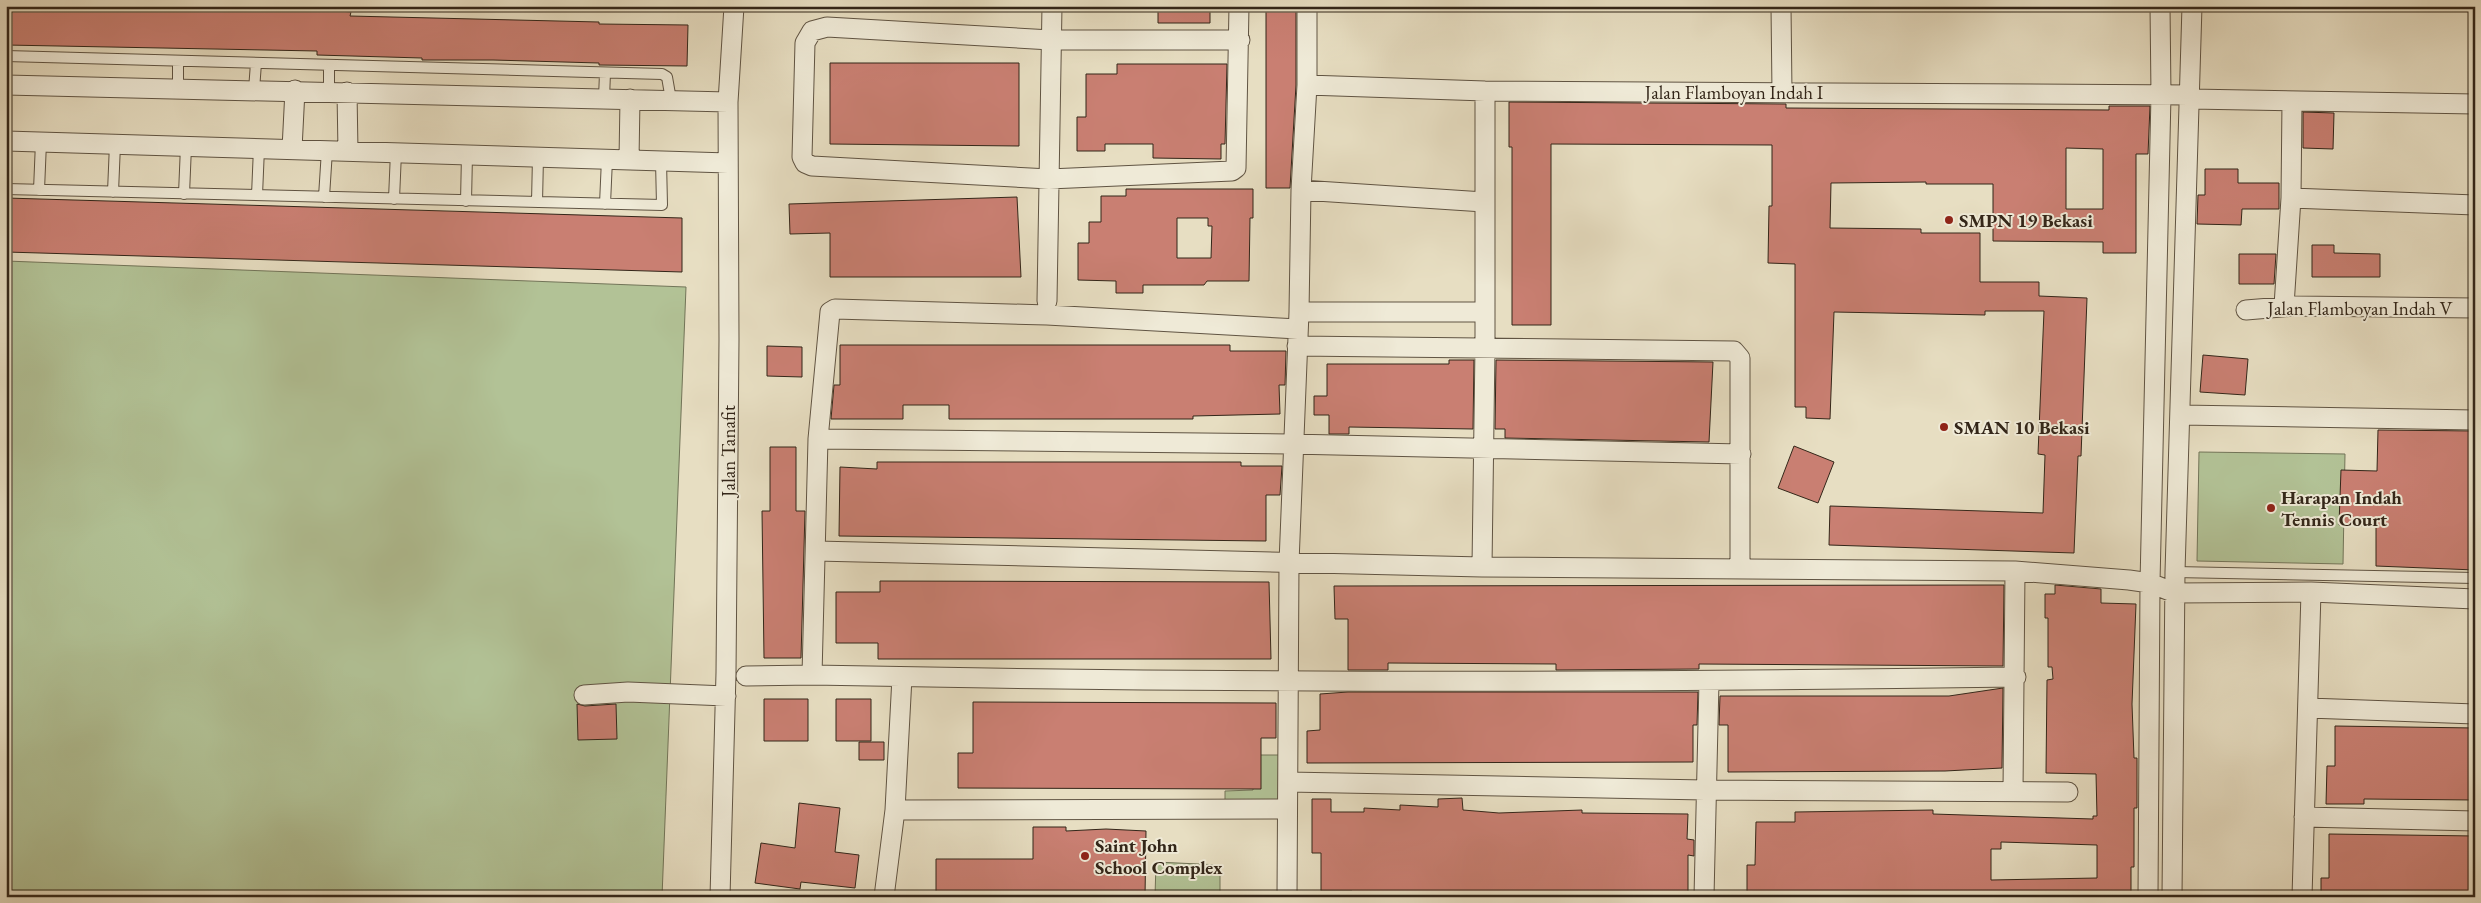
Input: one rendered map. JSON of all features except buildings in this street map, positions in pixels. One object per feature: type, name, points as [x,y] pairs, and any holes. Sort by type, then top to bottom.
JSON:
[{"type":"street","name":"Jalan Tanafit","points":[[720,897],[726,696],[729,340],[728,102],[734,6]]},
{"type":"street","points":[[1046,300],[1052,6]]},
{"type":"street","points":[[1239,6],[1240,40],[1236,168],[1227,172],[1049,179],[812,166],[805,163],[802,157],[805,43],[812,31],[827,27],[1051,40],[1240,40]]},
{"type":"street","points":[[1287,897],[1290,680],[1289,563],[1306,85],[1306,6]]},
{"type":"street","points":[[1781,6],[1782,93]]},
{"type":"street","points":[[2148,897],[2150,583],[2161,95],[2160,6]]},
{"type":"street","points":[[2172,897],[2175,572],[2191,97],[2192,6]]},
{"type":"street","points":[[6,85],[296,90],[728,102]]},
{"type":"street","name":"Jalan Flamboyan Indah I","points":[[1306,85],[1486,90],[2161,95],[2292,101],[2475,104]]},
{"type":"street","points":[[292,149],[296,90]]},
{"type":"street","points":[[1482,567],[1486,347],[1484,312],[1484,202],[1486,90]]},
{"type":"street","points":[[338,91],[348,151]]},
{"type":"street","points":[[629,160],[630,99]]},
{"type":"street","points":[[2284,306],[2291,198],[2292,101]]},
{"type":"street","points":[[6,141],[728,163]]},
{"type":"street","points":[[1301,190],[1484,202]]},
{"type":"street","points":[[2291,198],[2475,205]]},
{"type":"street","name":"Jalan Flamboyan Indah V","points":[[2246,310],[2284,306],[2475,308]]},
{"type":"street","points":[[812,675],[818,438],[828,317],[830,312],[835,309],[1047,314],[1298,329],[1486,347],[1734,351],[1740,358],[1740,569]]},
{"type":"street","points":[[1298,329],[1484,312]]},
{"type":"street","points":[[2181,415],[2475,420]]},
{"type":"street","points":[[818,438],[1294,444],[1741,454]]},
{"type":"street","points":[[816,550],[1482,567],[2015,571],[2150,583],[2175,592],[2312,592],[2475,599]]},
{"type":"street","points":[[2013,792],[2016,676],[2015,571]]},
{"type":"street","points":[[2302,897],[2312,592]]},
{"type":"street","points":[[746,676],[1709,681],[2016,676]]},
{"type":"street","points":[[884,897],[895,810],[902,676]]},
{"type":"street","points":[[1704,897],[1709,681]]},
{"type":"street","points":[[584,695],[628,692],[726,696]]},
{"type":"street","points":[[2308,708],[2475,714]]},
{"type":"street","points":[[1288,782],[1705,790],[2068,792]]},
{"type":"street","points":[[895,810],[1287,809]]},
{"type":"street","points":[[2304,817],[2475,821]]},
{"type":"lane","points":[[6,56],[662,74],[667,77],[670,100]]},
{"type":"lane","points":[[178,61],[178,88]]},
{"type":"lane","points":[[254,90],[256,63]]},
{"type":"lane","points":[[329,65],[338,91]]},
{"type":"lane","points":[[604,98],[605,73]]},
{"type":"lane","points":[[39,190],[41,142]]},
{"type":"lane","points":[[113,192],[115,144]]},
{"type":"lane","points":[[184,194],[186,146]]},
{"type":"lane","points":[[257,195],[259,148]]},
{"type":"lane","points":[[324,197],[327,150]]},
{"type":"lane","points":[[394,199],[396,152]]},
{"type":"lane","points":[[466,200],[467,155]]},
{"type":"lane","points":[[537,202],[538,157]]},
{"type":"lane","points":[[605,204],[607,159]]},
{"type":"lane","points":[[6,189],[662,205],[661,161]]},
{"type":"lane","points":[[2175,572],[2475,578]]},
{"type":"green space","points":[[6,261],[686,287],[662,897],[6,897]]},
{"type":"green space","name":"Harapan Indah Tennis Court","points":[[2199,452],[2345,454],[2343,564],[2197,561]]},
{"type":"green space","points":[[1253,755],[1284,755],[1284,807],[1225,807],[1225,791],[1253,790]]},
{"type":"green space","points":[[1156,862],[1220,865],[1220,897],[1155,897]]},
{"type":"place","name":"SMPN 19 Bekasi","points":[[1949,220]]},
{"type":"place","name":"SMAN 10 Bekasi","points":[[1944,427]]},
{"type":"place","name":"Harapan Indah Tennis Court","points":[[2271,508]]},
{"type":"place","name":"Saint John School Complex","points":[[1085,856]]}]
